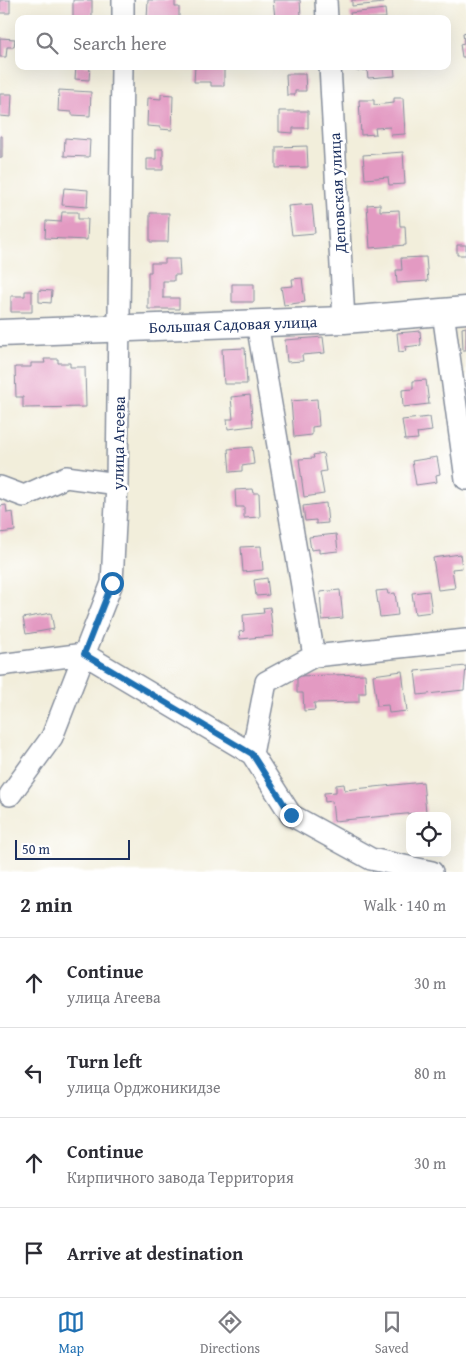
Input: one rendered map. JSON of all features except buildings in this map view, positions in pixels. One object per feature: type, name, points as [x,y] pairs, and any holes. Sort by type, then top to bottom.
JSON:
[{"type":"main road","name":"Большая Садовая улица","points":[[0,333],[344,320],[455,311]]},
{"type":"street","points":[[123,0],[123,15]]},
{"type":"street","points":[[326,0],[327,15]]},
{"type":"street","name":"улица Агеева","points":[[10,795],[52,737],[112,583],[117,484],[122,70]]},
{"type":"street","name":"Деповская улица","points":[[330,70],[344,320]]},
{"type":"street","points":[[455,311],[466,479]]},
{"type":"street","points":[[258,323],[314,656]]},
{"type":"street","points":[[0,487],[24,496],[66,477],[117,484]]},
{"type":"street","points":[[252,754],[266,682],[314,656],[466,640]]},
{"type":"street","points":[[0,665],[84,654],[252,754],[291,815],[371,859],[432,872]]},
{"type":"route","points":[[112,583],[84,654],[252,754],[291,815]]}]
